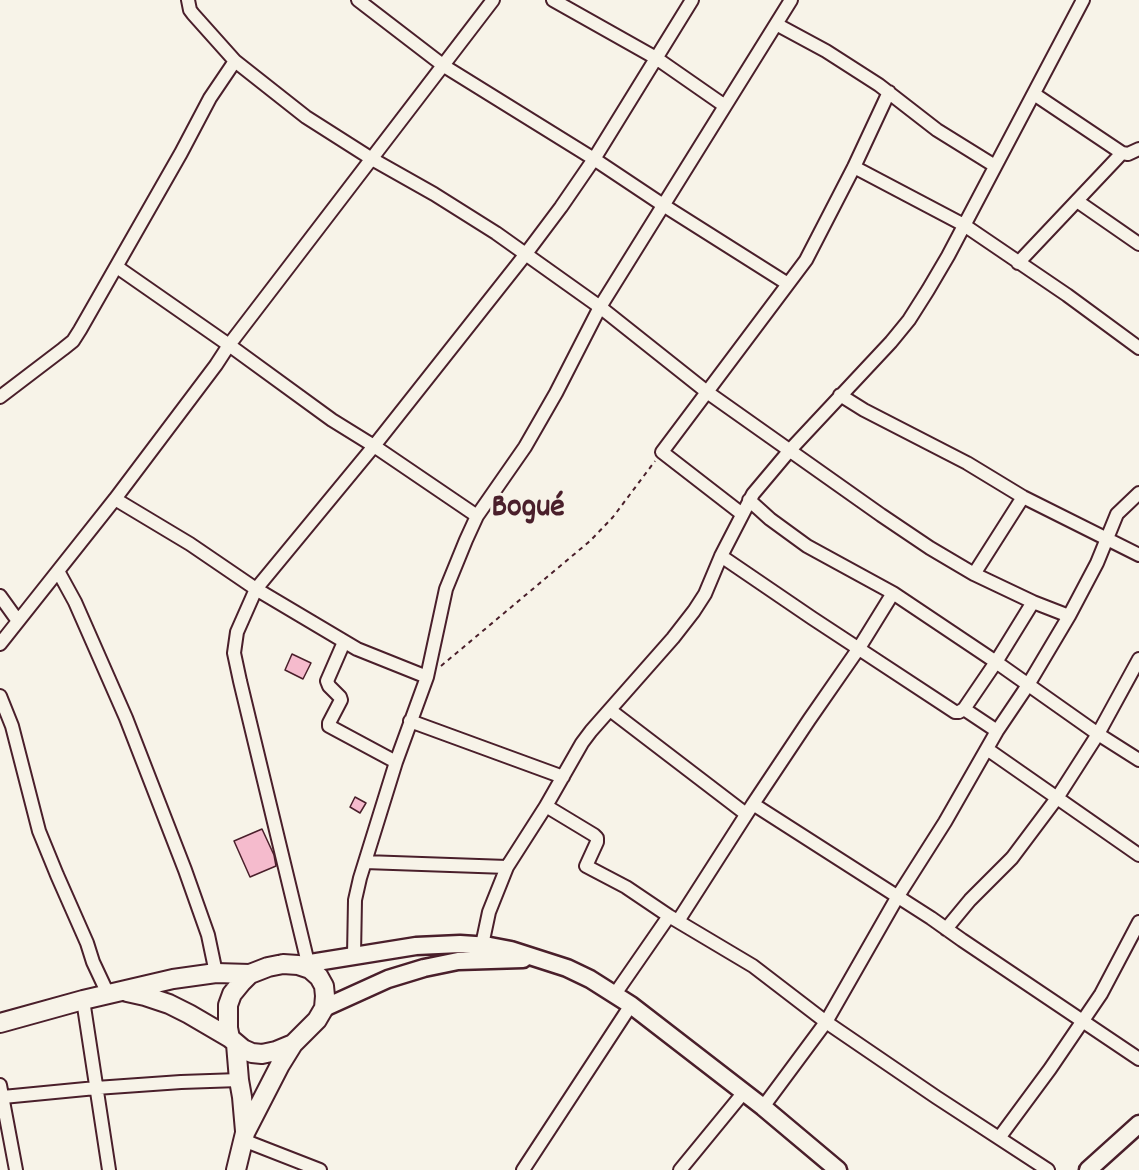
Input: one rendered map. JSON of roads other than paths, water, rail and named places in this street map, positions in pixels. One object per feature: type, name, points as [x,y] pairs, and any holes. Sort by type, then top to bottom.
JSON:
[{"type":"main road","points":[[0,1023],[83,1000],[173,979],[216,974],[250,974],[283,964],[303,964],[319,977],[324,986],[324,1008],[317,1020],[293,1044],[280,1065],[244,1137],[236,1170]]},
{"type":"main road","points":[[244,1137],[242,1097],[233,1041],[228,1028],[228,1005],[232,994],[250,974]]},
{"type":"main road","points":[[115,992],[145,996],[169,1004],[252,1053],[262,1054],[276,1051],[293,1044]]},
{"type":"street","points":[[189,0],[193,14],[235,61],[306,117],[496,233],[600,307],[707,392],[930,548],[974,574],[1069,616]]},
{"type":"street","points":[[358,0],[444,66],[788,284]]},
{"type":"street","points":[[0,644],[115,499],[229,345],[493,0]]},
{"type":"street","points":[[553,0],[656,58],[724,106]]},
{"type":"street","points":[[692,0],[594,159],[561,207],[374,446],[256,589],[237,632],[234,652],[303,964],[416,946],[460,944],[511,950],[582,975],[631,1005],[763,1107],[838,1170]]},
{"type":"street","points":[[354,955],[356,900],[365,862],[396,762],[427,677],[446,589],[466,540],[477,516],[525,447],[556,393],[600,307],[791,0]]},
{"type":"street","points":[[482,945],[489,912],[507,867],[591,731],[694,611],[705,594],[721,555],[749,500],[790,450],[909,320],[948,256],[1083,0]]},
{"type":"street","points":[[776,24],[826,51],[889,92],[937,130],[995,166]]},
{"type":"street","points":[[0,397],[73,341],[187,143],[210,98],[235,61]]},
{"type":"street","points":[[742,514],[662,452],[812,249],[889,92]]},
{"type":"street","points":[[1034,94],[1122,153],[1128,154],[1139,149]]},
{"type":"street","points":[[1018,263],[1122,153]]},
{"type":"street","points":[[854,166],[964,225],[1067,295],[1139,348]]},
{"type":"street","points":[[1077,201],[1139,244]]},
{"type":"street","points":[[117,267],[332,420],[477,516]]},
{"type":"street","points":[[840,395],[864,410],[967,463],[1023,497],[1139,555]]},
{"type":"street","points":[[763,1107],[826,1022],[898,896],[1069,616],[1118,514],[1139,493]]},
{"type":"street","points":[[974,574],[1023,497]]},
{"type":"street","points":[[115,499],[344,642],[427,677]]},
{"type":"street","points":[[749,500],[778,526],[807,546],[893,593],[1139,760]]},
{"type":"street","points":[[721,555],[955,712],[964,709],[1033,602]]},
{"type":"street","points":[[58,571],[75,602],[126,718],[204,924],[216,974]]},
{"type":"street","points":[[615,994],[674,919],[859,648],[893,593]]},
{"type":"street","points":[[0,596],[18,621]]},
{"type":"street","points":[[344,642],[327,681],[341,700],[329,726],[396,762]]},
{"type":"street","points":[[946,928],[1011,858],[1057,798],[1098,734],[1139,661]]},
{"type":"street","points":[[0,696],[12,726],[39,831],[93,962],[115,992]]},
{"type":"street","points":[[964,709],[998,731]]},
{"type":"street","points":[[610,710],[749,809],[898,896],[1139,1059]]},
{"type":"street","points":[[410,721],[563,777]]},
{"type":"street","points":[[987,749],[1139,855]]},
{"type":"street","points":[[546,806],[597,837],[586,866],[626,887],[674,919],[753,966],[826,1022],[1048,1170]]},
{"type":"street","points":[[365,862],[507,867]]},
{"type":"street","points":[[999,1138],[1101,994],[1139,922]]},
{"type":"street","points":[[324,1008],[388,979],[424,968],[458,961],[539,959]]},
{"type":"street","points":[[83,1000],[109,1170]]},
{"type":"street","points":[[523,1170],[631,1005]]},
{"type":"street","points":[[16,1170],[1,1091],[239,1080]]},
{"type":"street","points":[[680,1170],[744,1092]]},
{"type":"street","points":[[1088,1170],[1139,1124]]},
{"type":"street","points":[[244,1137],[320,1170]]},
{"type":"district","name":"Bogué","points":[[528,510]]}]
